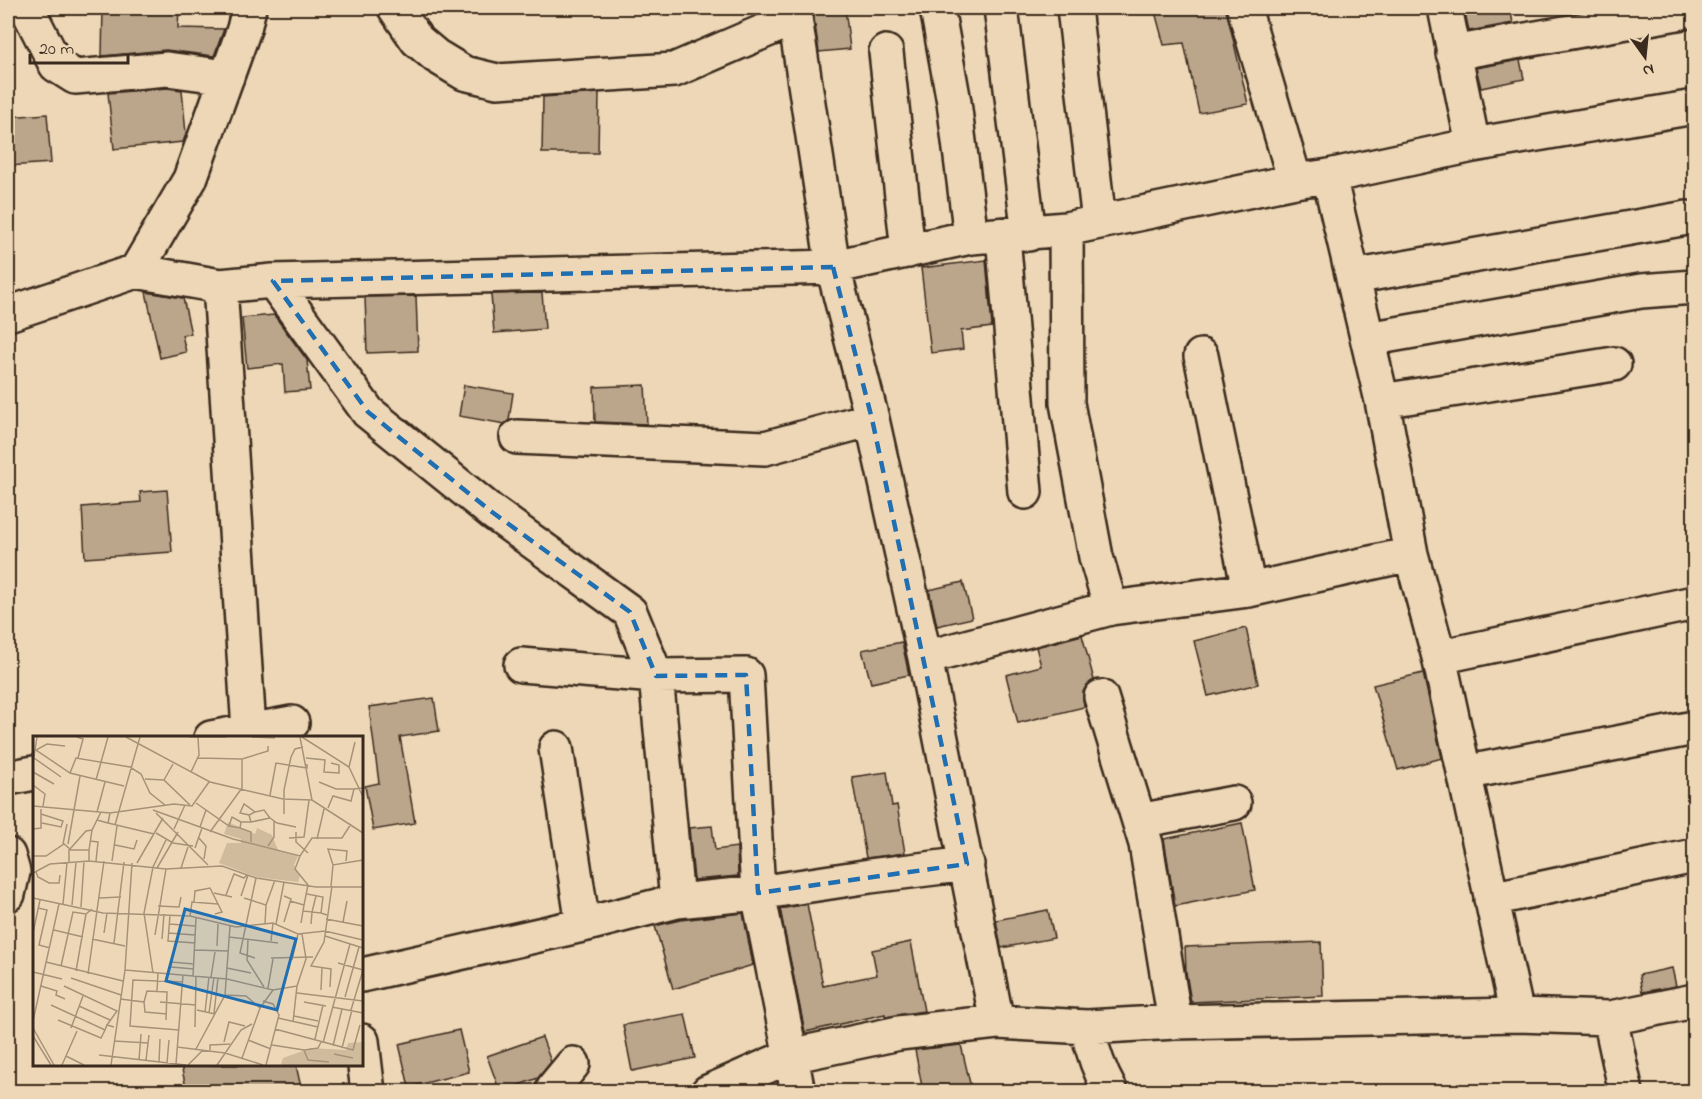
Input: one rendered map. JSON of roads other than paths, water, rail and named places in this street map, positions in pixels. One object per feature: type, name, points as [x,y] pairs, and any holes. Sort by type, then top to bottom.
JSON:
[{"type":"street","points":[[25,8],[56,65],[75,77],[167,69],[227,77]]},
{"type":"street","points":[[136,271],[190,179],[244,29],[249,8]]},
{"type":"street","points":[[395,8],[417,40],[436,56],[464,73],[497,81],[674,70],[796,13],[833,267],[872,419],[925,658],[998,1022]]},
{"type":"street","points":[[937,8],[954,102],[1001,235]]},
{"type":"street","points":[[1001,8],[1001,235],[1025,492]]},
{"type":"street","points":[[1074,8],[1099,222]]},
{"type":"street","points":[[1244,8],[1295,181]]},
{"type":"street","points":[[1445,8],[1473,145]]},
{"type":"street","points":[[1454,53],[1695,10]]},
{"type":"street","points":[[886,52],[908,251]]},
{"type":"street","points":[[8,314],[136,271],[220,286],[273,281],[833,267],[1001,235],[1066,229],[1473,145],[1695,107]]},
{"type":"street","points":[[1329,176],[1382,401],[1411,554],[1439,657],[1517,1015]]},
{"type":"street","points":[[1353,277],[1687,218]]},
{"type":"street","points":[[1066,229],[1067,403],[1096,557],[1111,608]]},
{"type":"street","points":[[273,281],[368,412],[492,512],[630,612],[656,676],[677,901]]},
{"type":"street","points":[[220,286],[249,730]]},
{"type":"street","points":[[1368,339],[1641,291],[1695,287]]},
{"type":"street","points":[[1201,356],[1249,590]]},
{"type":"street","points":[[1382,401],[1614,364]]},
{"type":"street","points":[[517,437],[765,448],[872,419]]},
{"type":"street","points":[[925,658],[1111,608],[1249,590],[1411,554]]},
{"type":"street","points":[[1439,657],[1695,603]]},
{"type":"street","points":[[521,664],[656,676],[746,675],[758,893],[798,1092]]},
{"type":"street","points":[[1101,698],[1146,844],[1175,1022]]},
{"type":"street","points":[[220,736],[292,723]]},
{"type":"street","points":[[1464,773],[1695,728]]},
{"type":"street","points":[[556,748],[584,925]]},
{"type":"street","points":[[8,778],[33,772]]},
{"type":"street","points":[[1139,821],[1234,803]]},
{"type":"street","points":[[8,855],[13,872],[8,894]]},
{"type":"street","points":[[1491,899],[1695,856]]},
{"type":"street","points":[[363,975],[584,925],[677,901],[758,893],[967,864]]},
{"type":"street","points":[[708,1092],[790,1056],[899,1033],[998,1022],[1087,1027],[1175,1022],[1517,1015],[1611,1018],[1695,1001]]},
{"type":"street","points":[[1611,1018],[1626,1092]]},
{"type":"street","points":[[1087,1027],[1098,1066],[1111,1092]]},
{"type":"street","points":[[363,1050],[368,1092]]},
{"type":"street","points":[[555,1092],[554,1087],[573,1064]]}]
